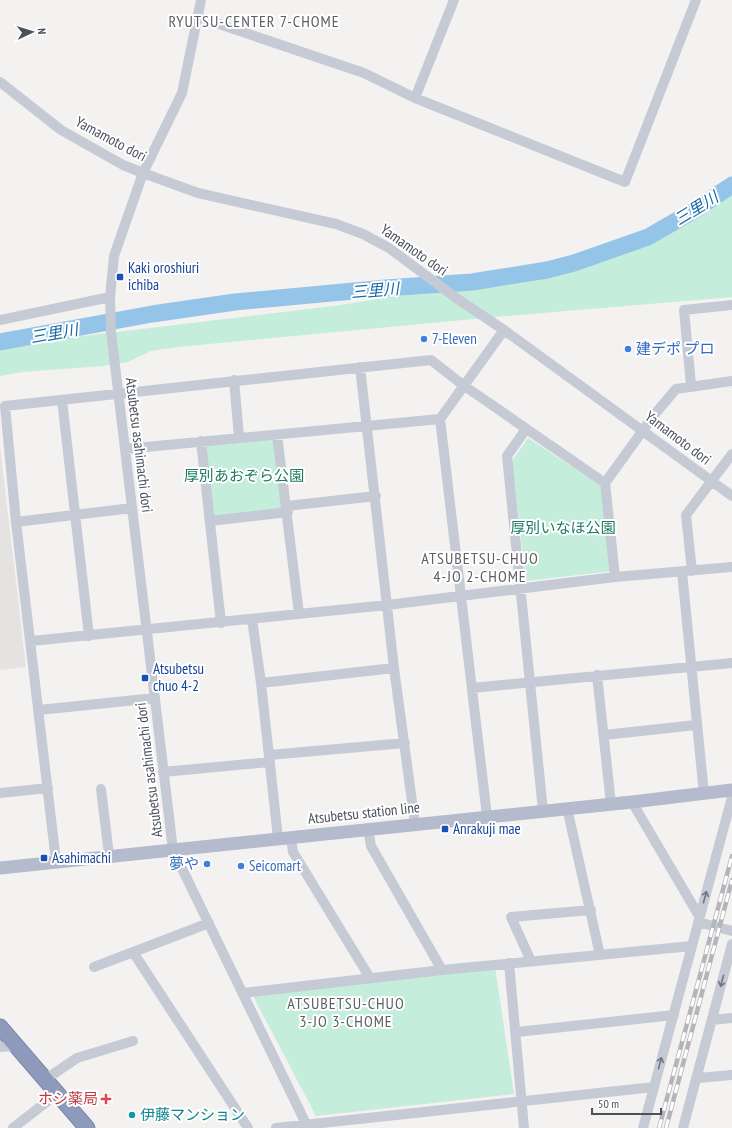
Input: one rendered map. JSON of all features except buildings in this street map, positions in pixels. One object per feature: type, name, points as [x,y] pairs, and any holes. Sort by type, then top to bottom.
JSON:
[{"type":"highway","points":[[0,1027],[88,1128]]},
{"type":"main road","name":"Atsubetsu station line","points":[[0,868],[109,855],[173,850],[284,837],[632,802],[732,790]]},
{"type":"street","points":[[0,320],[110,297],[114,256],[143,173],[182,93],[201,0]]},
{"type":"street","points":[[415,98],[454,0]]},
{"type":"street","points":[[198,17],[364,72],[415,98],[625,182],[696,0]]},
{"type":"street","name":"Yamamoto dori","points":[[2,87],[61,130],[123,165],[198,194],[336,224],[363,234],[389,248],[459,300],[504,330],[643,430],[710,482],[732,496]]},
{"type":"street","name":"Atsubetsu asahimachi dori","points":[[110,297],[111,332],[148,630],[173,850],[308,1126]]},
{"type":"street","points":[[691,385],[684,310],[732,305]]},
{"type":"street","points":[[487,816],[440,419],[504,330]]},
{"type":"street","points":[[56,861],[16,522],[5,406],[234,380],[431,360],[463,385],[605,483]]},
{"type":"street","points":[[360,367],[376,496],[394,668],[415,824]]},
{"type":"street","points":[[234,380],[239,437]]},
{"type":"street","points":[[615,577],[605,483],[643,430],[676,389],[691,385],[732,381]]},
{"type":"street","points":[[62,400],[89,636]]},
{"type":"street","points":[[125,449],[440,419]]},
{"type":"street","points":[[526,429],[507,456],[543,811]]},
{"type":"street","points":[[277,435],[299,614]]},
{"type":"street","points":[[201,441],[221,623]]},
{"type":"street","points":[[704,794],[691,667],[686,515],[732,454]]},
{"type":"street","points":[[210,521],[376,496]]},
{"type":"street","points":[[16,522],[132,508]]},
{"type":"street","points":[[31,641],[221,623],[387,605],[615,577],[732,567]]},
{"type":"street","points":[[252,619],[269,759],[284,837],[370,978]]},
{"type":"street","points":[[472,688],[529,681],[732,663]]},
{"type":"street","points":[[261,684],[394,668]]},
{"type":"street","points":[[597,675],[611,804]]},
{"type":"street","points":[[39,710],[155,698]]},
{"type":"street","points":[[604,735],[696,725]]},
{"type":"street","points":[[163,772],[405,743]]},
{"type":"street","points":[[0,793],[48,788]]},
{"type":"street","points":[[101,789],[109,855]]},
{"type":"street","points":[[643,1128],[732,797]]},
{"type":"street","points":[[632,802],[699,919],[732,930]]},
{"type":"street","points":[[567,808],[600,955]]},
{"type":"street","points":[[368,829],[371,846],[442,970]]},
{"type":"street","points":[[531,961],[510,917],[591,910]]},
{"type":"street","points":[[94,967],[209,923]]},
{"type":"street","points":[[683,1128],[698,1078],[732,944]]},
{"type":"street","points":[[243,993],[442,970],[692,946]]},
{"type":"street","points":[[133,952],[248,1128]]},
{"type":"street","points":[[509,963],[517,1032],[524,1128]]},
{"type":"street","points":[[517,1032],[674,1015]]},
{"type":"street","points":[[712,1020],[732,1018]]},
{"type":"street","points":[[46,1079],[78,1058],[133,1041]]},
{"type":"street","points":[[0,1047],[16,1046]]},
{"type":"street","points":[[698,1078],[732,1075]]},
{"type":"street","points":[[276,1128],[308,1126],[522,1100],[654,1087]]},
{"type":"street","points":[[13,1128],[58,1093]]},
{"type":"shaded area","points":[[0,446],[26,667],[0,670]]},
{"type":"green space","points":[[732,193],[732,297],[495,317],[178,347],[151,351],[128,362],[102,366],[23,372],[0,376],[0,346],[334,306],[584,266],[648,244],[704,213]]},
{"type":"green space","name":"厚別あおぞら公園","points":[[275,437],[285,510],[213,517],[204,443]]},
{"type":"green space","name":"厚別いなほ公園","points":[[528,438],[600,485],[612,571],[526,581],[512,461]]},
{"type":"green space","points":[[495,967],[514,1094],[316,1116],[253,996]]},
{"type":"waterway","name":"三里川","points":[[0,342],[152,314],[235,302],[386,288],[472,282],[547,270],[574,263],[648,237],[693,211],[732,185]]},
{"type":"railway","points":[[659,1128],[732,856]]},
{"type":"railway","points":[[666,1128],[732,880]]},
{"type":"place","name":"Kaki oroshiuri ichiba","points":[[120,277]]},
{"type":"place","name":"7-Eleven","points":[[424,339]]},
{"type":"place","name":"建デポ プロ","points":[[628,349]]},
{"type":"place","name":"Atsubetsu chuo 4-2","points":[[145,678]]},
{"type":"place","name":"Anrakuji mae","points":[[445,829]]},
{"type":"place","name":"Asahimachi","points":[[44,858]]},
{"type":"place","name":"夢や","points":[[207,864]]},
{"type":"place","name":"Seicomart","points":[[241,866]]},
{"type":"place","name":"ホシ薬局","points":[[106,1099]]},
{"type":"place","name":"伊藤マンション","points":[[132,1115]]},
{"type":"district","name":"RYUTSU-CENTER 7-CHOME","points":[[254,21]]},
{"type":"district","name":"ATSUBETSU-CHUO 4-JO 2-CHOME","points":[[480,567]]},
{"type":"district","name":"ATSUBETSU-CHUO 3-JO 3-CHOME","points":[[346,1012]]}]
